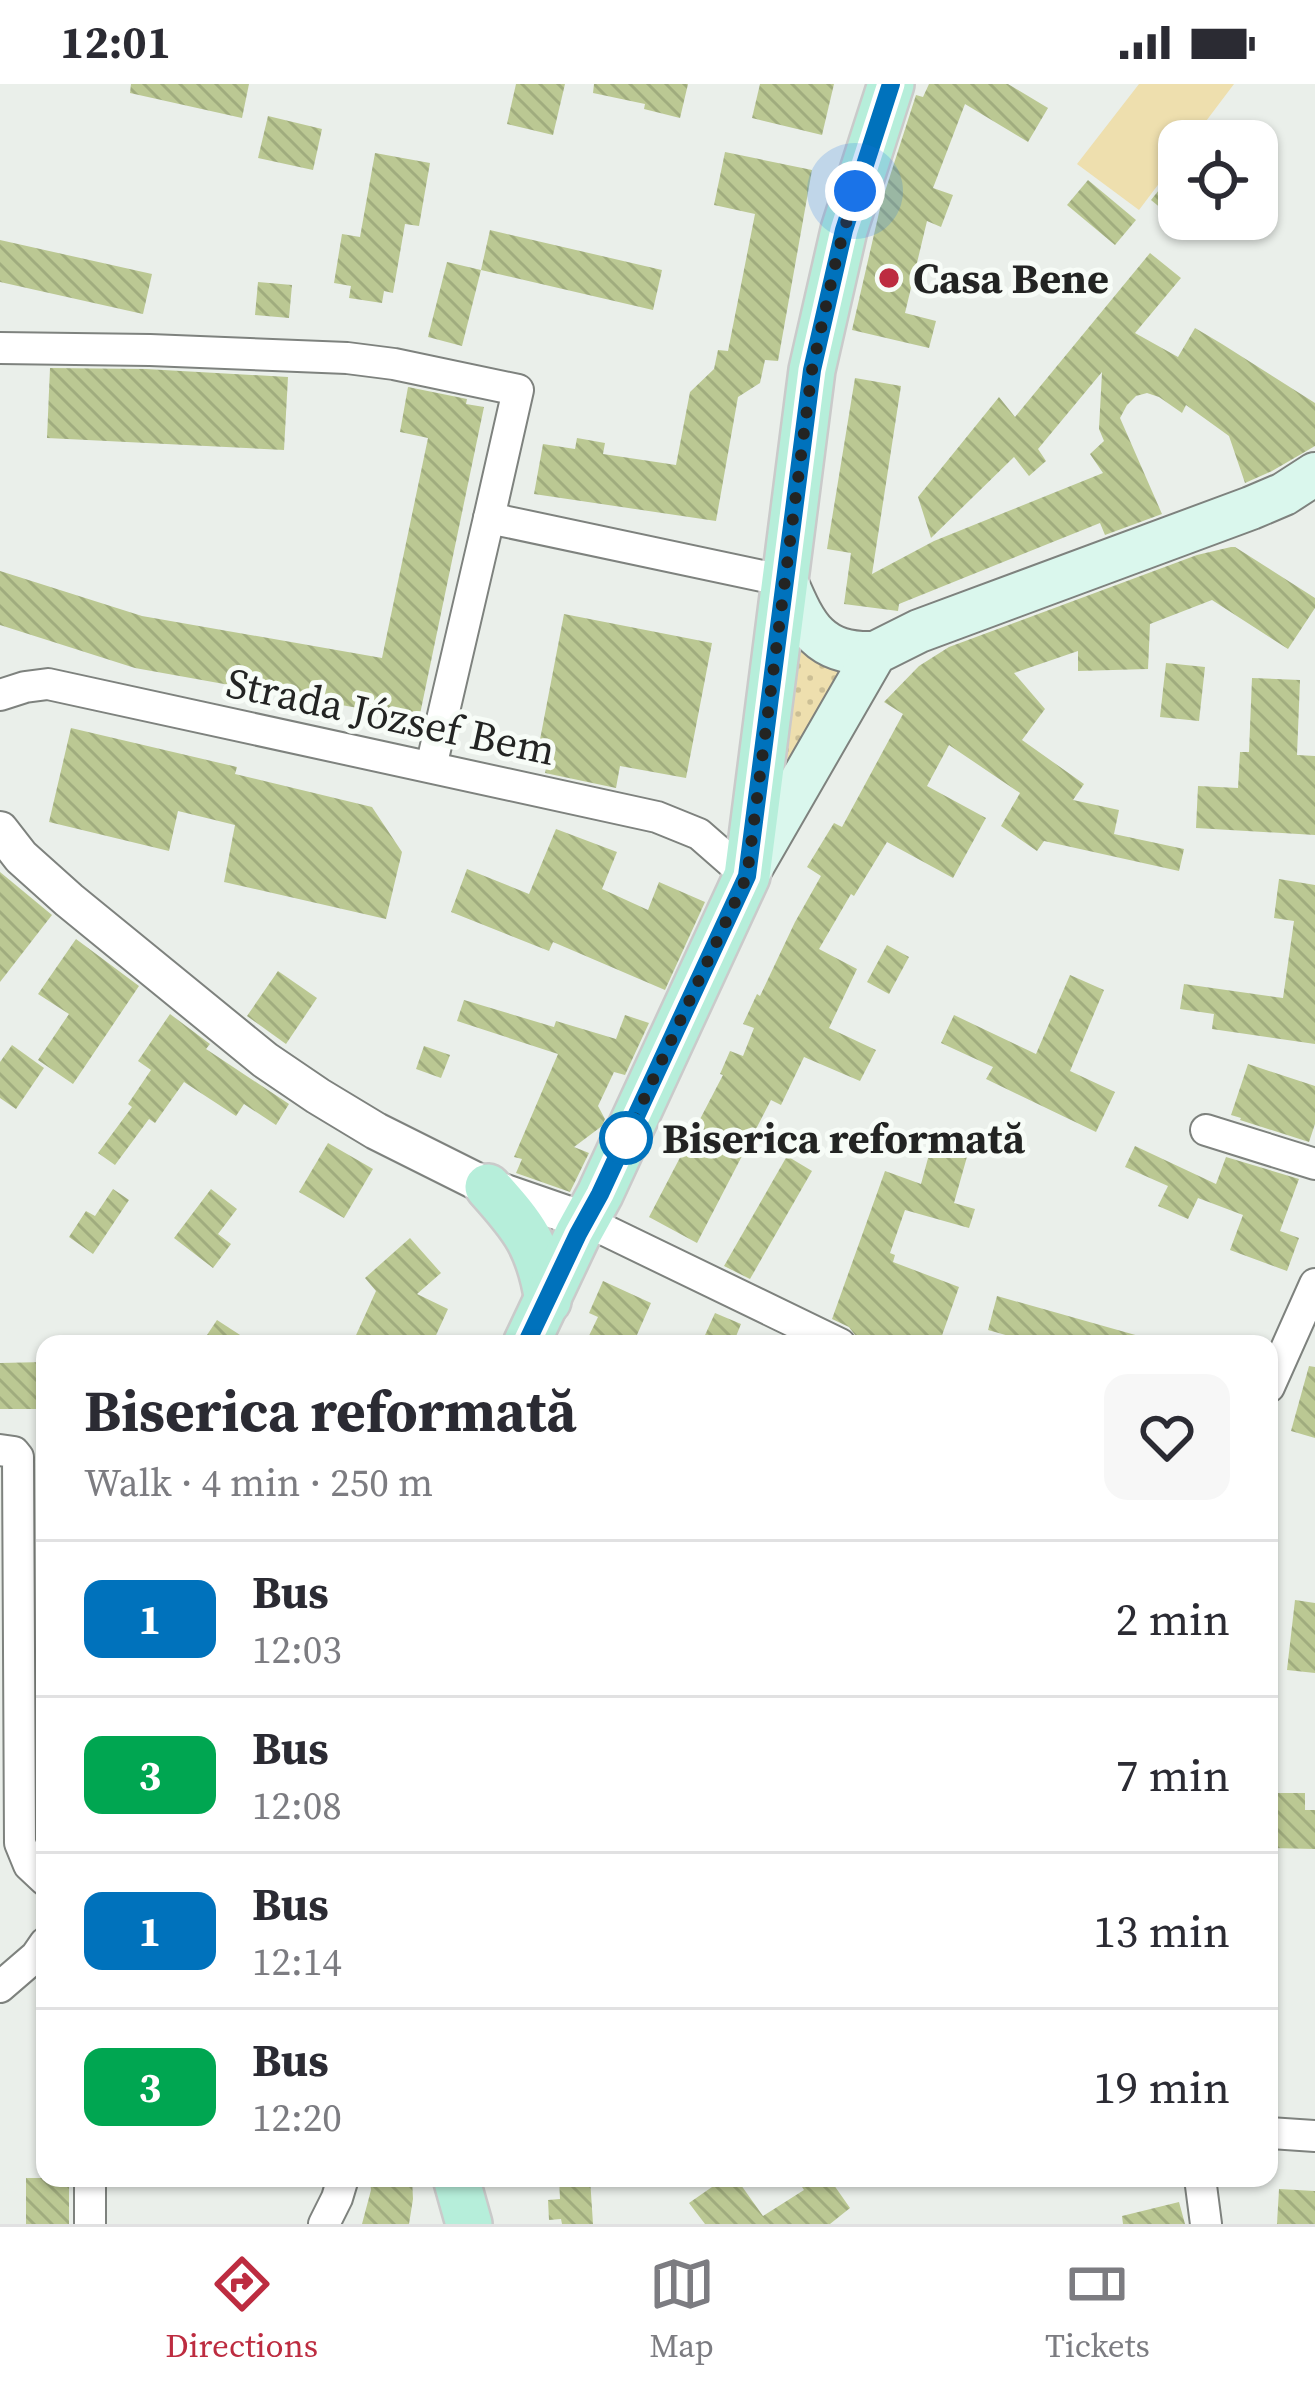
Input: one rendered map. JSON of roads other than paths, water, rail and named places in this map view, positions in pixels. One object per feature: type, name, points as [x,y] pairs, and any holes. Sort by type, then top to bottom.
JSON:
[{"type":"main road","points":[[747,876],[820,331],[844,230],[891,84]]},
{"type":"main road","points":[[787,581],[807,626],[820,640],[851,654],[875,653],[919,631],[1251,508],[1315,474]]},
{"type":"main road","points":[[531,1335],[747,876],[875,653]]},
{"type":"main road","points":[[488,1187],[532,1242],[543,1266],[548,1301]]},
{"type":"main road","points":[[439,2224],[450,2187]]},
{"type":"main road","points":[[456,2187],[469,2224]]},
{"type":"street","points":[[0,348],[347,358],[518,389],[431,767]]},
{"type":"street","points":[[489,518],[787,581]]},
{"type":"street","name":"Strada József Bem","points":[[0,695],[48,684],[682,825],[747,876]]},
{"type":"street","points":[[0,830],[21,857],[69,900],[265,1060],[376,1131],[488,1187],[586,1220],[822,1335]]},
{"type":"street","points":[[1206,1130],[1315,1164]]},
{"type":"street","points":[[1278,1367],[1315,1284]]},
{"type":"street","points":[[0,1450],[18,1456],[20,1843],[36,1872]]},
{"type":"street","points":[[0,1988],[36,1956]]},
{"type":"street","points":[[1278,2134],[1315,2137]]},
{"type":"street","points":[[90,2187],[90,2224]]},
{"type":"street","points":[[324,2224],[340,2187]]},
{"type":"street","points":[[1201,2187],[1206,2224]]},
{"type":"place","name":"Casa Bene","points":[[889,278]]},
{"type":"place","name":"Biserica reformată","points":[[626,1138]]}]
